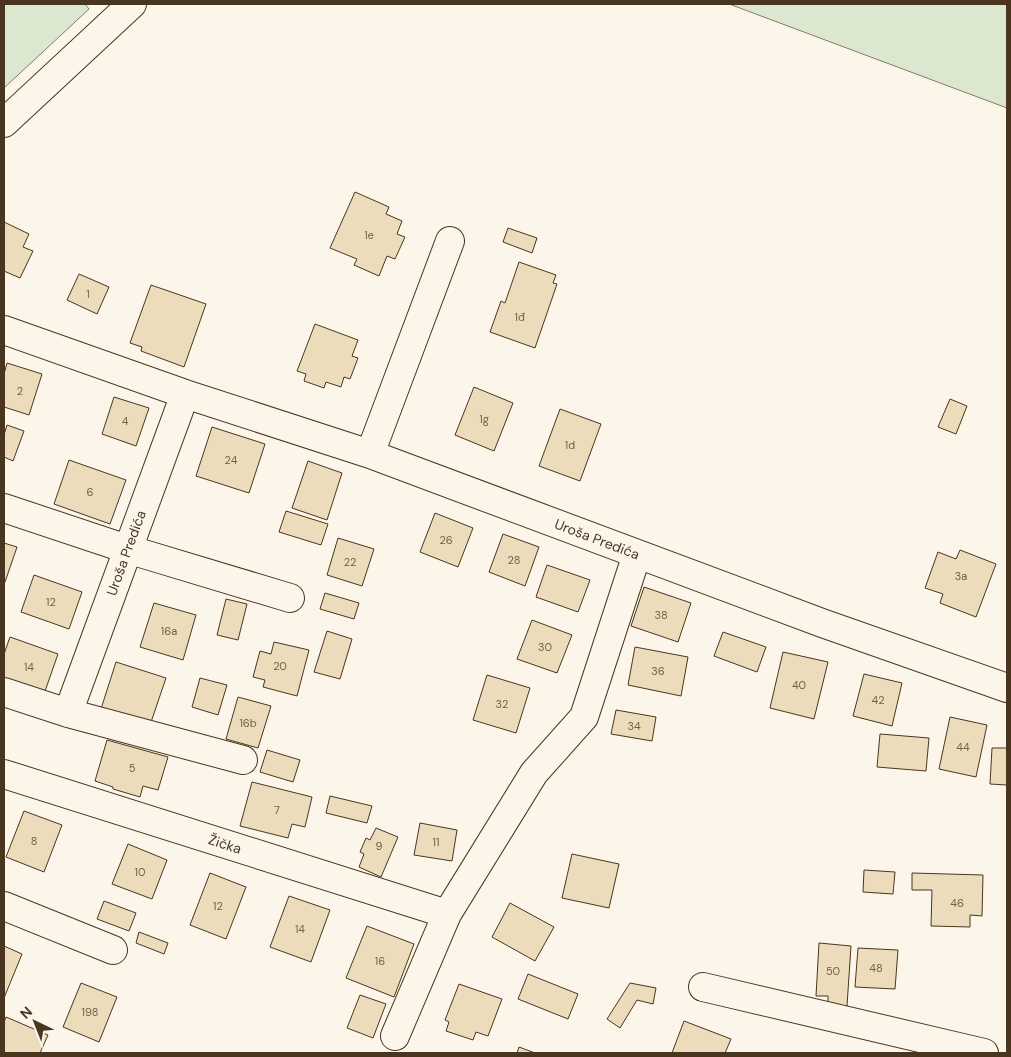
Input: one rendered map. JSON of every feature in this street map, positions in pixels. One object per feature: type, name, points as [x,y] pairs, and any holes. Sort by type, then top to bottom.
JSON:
[{"type":"street","points":[[4,123],[120,7]]},
{"type":"street","points":[[370,454],[450,242]]},
{"type":"street","name":"Uroša Predića","points":[[4,330],[185,394],[370,454],[822,623],[1007,688]]},
{"type":"street","name":"Uroša Predića","points":[[68,713],[185,394]]},
{"type":"street","points":[[4,508],[290,598]]},
{"type":"street","points":[[396,1036],[447,914],[534,773],[584,717],[636,554]]},
{"type":"street","points":[[4,692],[68,713],[243,760]]},
{"type":"street","name":"Žička","points":[[4,774],[447,914]]},
{"type":"street","points":[[4,906],[113,950]]},
{"type":"street","points":[[703,987],[984,1053]]},
{"type":"green space","points":[[4,4],[85,4],[89,9],[4,88]]},
{"type":"green space","points":[[729,4],[1007,4],[1007,108]]},
{"type":"building","points":[[355,192],[389,207],[386,214],[402,221],[397,234],[405,237],[395,259],[387,256],[379,276],[354,265],[357,259],[330,248]]},
{"type":"building","points":[[4,222],[29,234],[23,247],[33,251],[20,278],[4,271]]},
{"type":"building","points":[[508,228],[537,238],[532,253],[503,242]]},
{"type":"building","points":[[519,262],[556,275],[553,283],[557,284],[535,348],[490,332],[501,301],[505,303]]},
{"type":"building","points":[[79,274],[109,287],[97,314],[67,300]]},
{"type":"building","points":[[151,285],[206,304],[184,367],[141,351],[142,347],[130,343]]},
{"type":"building","points":[[315,324],[358,340],[352,356],[358,358],[350,379],[344,377],[341,387],[326,382],[324,388],[304,381],[306,374],[297,371]]},
{"type":"building","points":[[7,363],[42,374],[29,415],[4,407],[4,374]]},
{"type":"building","points":[[474,387],[513,403],[494,451],[455,435]]},
{"type":"building","points":[[114,397],[149,408],[136,446],[102,434]]},
{"type":"building","points":[[950,399],[967,406],[956,434],[938,427]]},
{"type":"building","points":[[560,409],[601,424],[580,481],[539,466]]},
{"type":"building","points":[[7,425],[24,431],[13,461],[4,457],[4,435]]},
{"type":"building","points":[[212,427],[265,444],[249,493],[196,476]]},
{"type":"building","points":[[69,460],[126,480],[110,524],[54,504]]},
{"type":"building","points":[[308,461],[342,473],[327,520],[292,508]]},
{"type":"building","points":[[286,511],[328,524],[321,545],[279,532]]},
{"type":"building","points":[[435,513],[473,528],[458,567],[420,552]]},
{"type":"building","points":[[503,534],[539,547],[525,586],[489,572]]},
{"type":"building","points":[[338,538],[374,549],[362,586],[327,575]]},
{"type":"building","points":[[4,543],[17,547],[5,582],[4,581]]},
{"type":"building","points":[[960,550],[996,564],[976,617],[940,603],[943,594],[925,588],[938,552],[956,559]]},
{"type":"building","points":[[547,565],[590,580],[578,612],[536,597]]},
{"type":"building","points":[[34,575],[82,592],[69,629],[21,612]]},
{"type":"building","points":[[644,587],[691,603],[678,642],[631,626]]},
{"type":"building","points":[[325,593],[359,603],[354,619],[320,609]]},
{"type":"building","points":[[226,599],[247,604],[238,640],[217,635]]},
{"type":"building","points":[[154,603],[196,615],[183,660],[140,647]]},
{"type":"building","points":[[532,620],[572,635],[557,673],[517,659]]},
{"type":"building","points":[[327,631],[352,639],[340,679],[314,672]]},
{"type":"building","points":[[723,632],[766,647],[757,672],[714,656]]},
{"type":"building","points":[[10,637],[58,654],[44,694],[4,680],[4,654]]},
{"type":"building","points":[[274,642],[309,650],[297,696],[263,687],[265,680],[253,677],[260,651],[271,654]]},
{"type":"building","points":[[635,647],[688,657],[681,696],[628,685]]},
{"type":"building","points":[[783,652],[828,662],[814,719],[770,708]]},
{"type":"building","points":[[116,662],[166,678],[149,728],[100,712]]},
{"type":"building","points":[[864,674],[902,683],[892,726],[853,716]]},
{"type":"building","points":[[487,675],[530,688],[516,733],[473,720]]},
{"type":"building","points":[[200,678],[227,685],[218,715],[192,707]]},
{"type":"building","points":[[238,697],[271,706],[258,748],[226,739]]},
{"type":"building","points":[[616,710],[656,717],[652,741],[611,734]]},
{"type":"building","points":[[950,717],[987,725],[976,777],[939,769]]},
{"type":"building","points":[[880,734],[929,738],[926,771],[877,767]]},
{"type":"building","points":[[107,740],[168,757],[158,790],[143,786],[140,797],[113,789],[113,787],[95,781]]},
{"type":"building","points":[[992,748],[1007,748],[1007,785],[990,784]]},
{"type":"building","points":[[267,750],[300,760],[293,782],[260,772]]},
{"type":"building","points":[[252,782],[312,797],[305,827],[292,824],[288,838],[240,826]]},
{"type":"building","points":[[330,796],[372,806],[367,823],[326,813]]},
{"type":"building","points":[[24,811],[62,825],[44,872],[6,857]]},
{"type":"building","points":[[420,823],[457,830],[452,861],[414,855]]},
{"type":"building","points":[[376,828],[398,837],[381,877],[359,867],[364,854],[360,852],[366,838],[370,840]]},
{"type":"building","points":[[128,844],[167,860],[152,899],[112,884]]},
{"type":"building","points":[[572,854],[619,864],[609,908],[562,898]]},
{"type":"building","points":[[864,870],[895,872],[893,894],[863,892]]},
{"type":"building","points":[[210,873],[246,887],[226,939],[190,925]]},
{"type":"building","points":[[912,873],[983,875],[982,916],[970,915],[970,927],[931,926],[932,890],[912,890]]},
{"type":"building","points":[[289,896],[330,910],[311,962],[270,947]]},
{"type":"building","points":[[104,901],[136,913],[129,931],[97,919]]},
{"type":"building","points":[[510,903],[554,927],[535,961],[492,937]]},
{"type":"building","points":[[367,926],[414,944],[394,997],[346,978]]},
{"type":"building","points":[[139,932],[168,943],[164,954],[136,943]]},
{"type":"building","points":[[819,943],[851,946],[847,1006],[828,1004],[828,996],[816,996]]},
{"type":"building","points":[[4,946],[22,954],[4,998]]},
{"type":"building","points":[[858,948],[898,950],[895,989],[855,987]]},
{"type":"building","points":[[528,974],[578,994],[568,1019],[518,999]]},
{"type":"building","points":[[81,983],[117,997],[99,1042],[63,1027]]},
{"type":"building","points":[[630,983],[656,988],[653,1004],[637,1000],[620,1028],[607,1019]]},
{"type":"building","points":[[459,984],[502,999],[488,1036],[476,1032],[473,1040],[446,1031],[449,1022],[445,1020]]},
{"type":"building","points":[[360,995],[386,1004],[373,1038],[347,1028]]},
{"type":"building","points":[[6,1017],[48,1035],[40,1053],[4,1053],[4,1022]]},
{"type":"building","points":[[684,1021],[731,1039],[725,1053],[672,1053]]},
{"type":"building","points":[[519,1047],[535,1053],[517,1053]]}]
